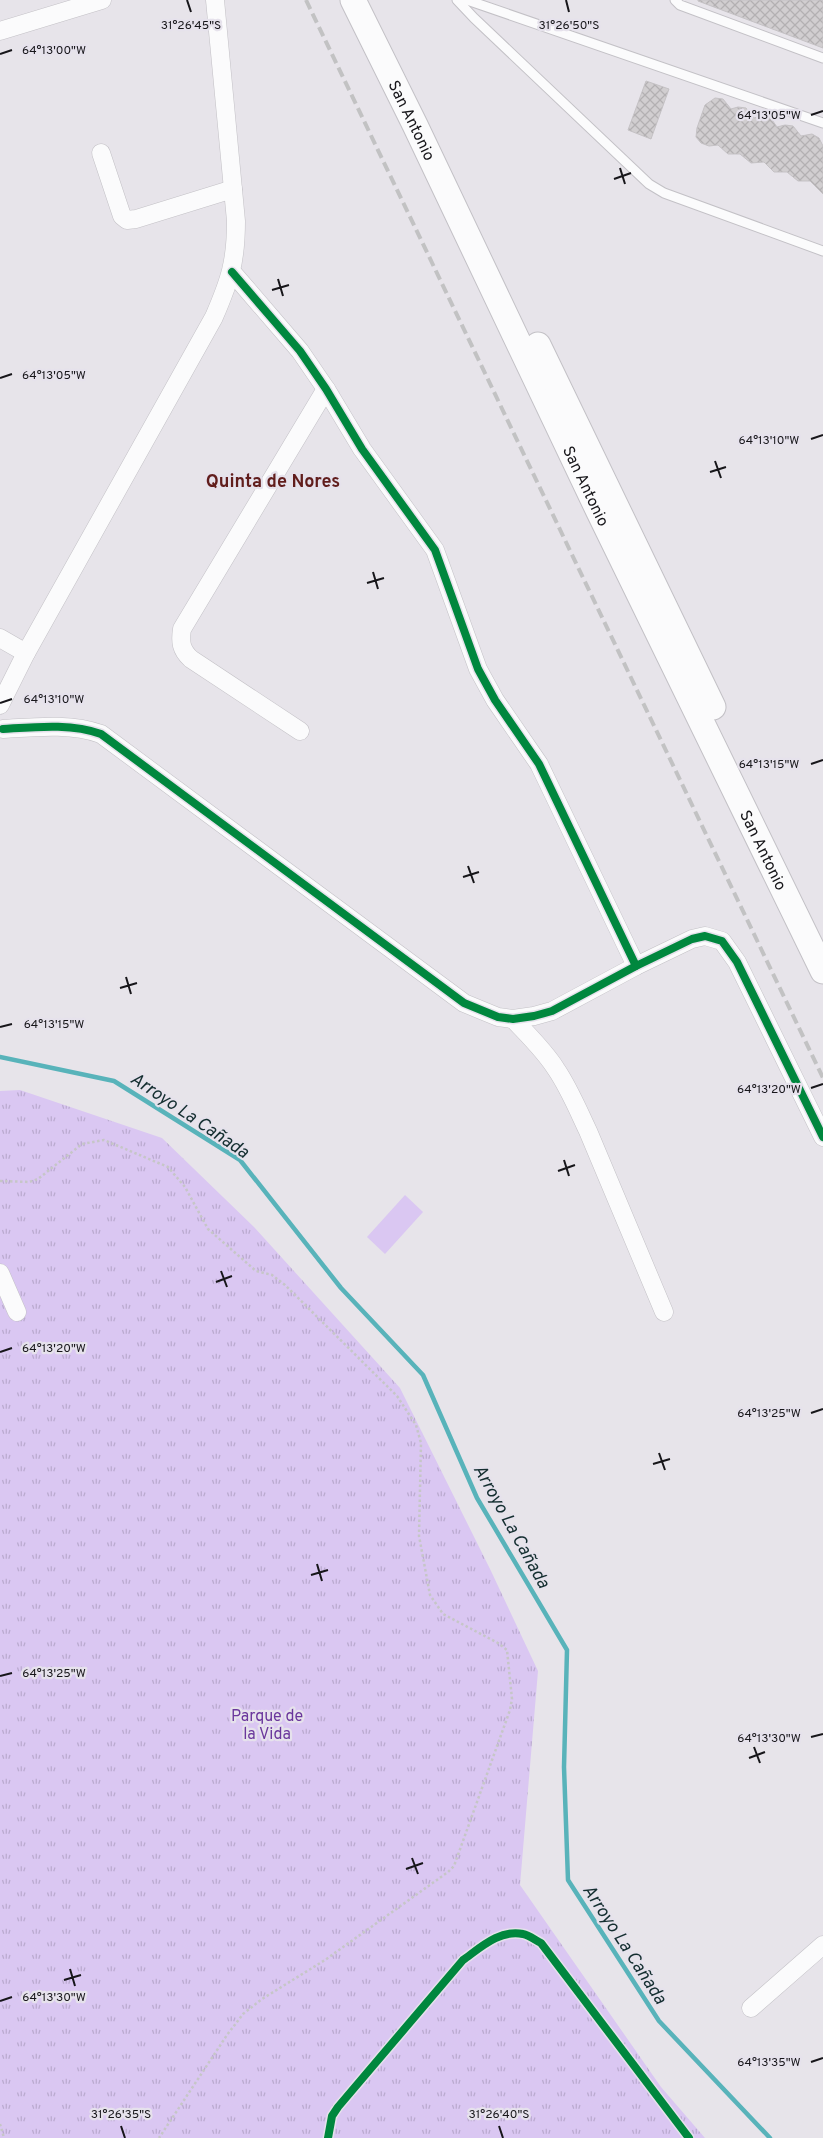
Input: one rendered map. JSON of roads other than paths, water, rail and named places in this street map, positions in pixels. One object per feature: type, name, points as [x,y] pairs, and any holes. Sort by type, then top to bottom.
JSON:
[{"type":"main road","name":"San Antonio","points":[[353,0],[423,142],[598,512],[823,971]]},
{"type":"main road","name":"San Antonio","points":[[370,0],[823,934]]},
{"type":"street","points":[[0,31],[102,0]]},
{"type":"street","points":[[215,0],[233,189],[236,248],[232,272],[214,317],[26,653],[0,704],[2,732],[76,728],[88,729],[101,734],[464,1003],[498,1017],[513,1019],[552,1011],[636,966],[692,939],[705,936],[722,941],[737,962],[823,1137]]},
{"type":"street","points":[[101,153],[122,216],[127,220],[136,219],[233,189]]},
{"type":"street","points":[[232,272],[300,351],[326,389],[362,450],[435,550],[482,675],[495,700],[538,764],[636,966]]},
{"type":"street","points":[[300,731],[191,659],[185,654],[180,637],[182,629],[326,389]]},
{"type":"street","points":[[0,638],[26,653]]},
{"type":"street","points":[[513,1019],[552,1062],[570,1094],[588,1131],[664,1312]]},
{"type":"street","points":[[0,1273],[17,1312]]},
{"type":"street","points":[[751,2008],[823,1944]]},
{"type":"lane","points":[[458,0],[649,184],[664,193],[823,251]]},
{"type":"lane","points":[[467,0],[823,123]]},
{"type":"lane","points":[[675,0],[680,5],[823,58]]},
{"type":"waterway","name":"Arroyo La Cañada","points":[[0,1057],[114,1081],[240,1160],[341,1288],[423,1375],[477,1498],[567,1650],[564,1767],[568,1880],[659,2021],[770,2138]]},
{"type":"railway","points":[[306,0],[823,1078]]},
{"type":"district","name":"Quinta de Nores","points":[[273,481]]},
{"type":"park label","name":"Parque de la Vida","points":[[267,1724]]}]
